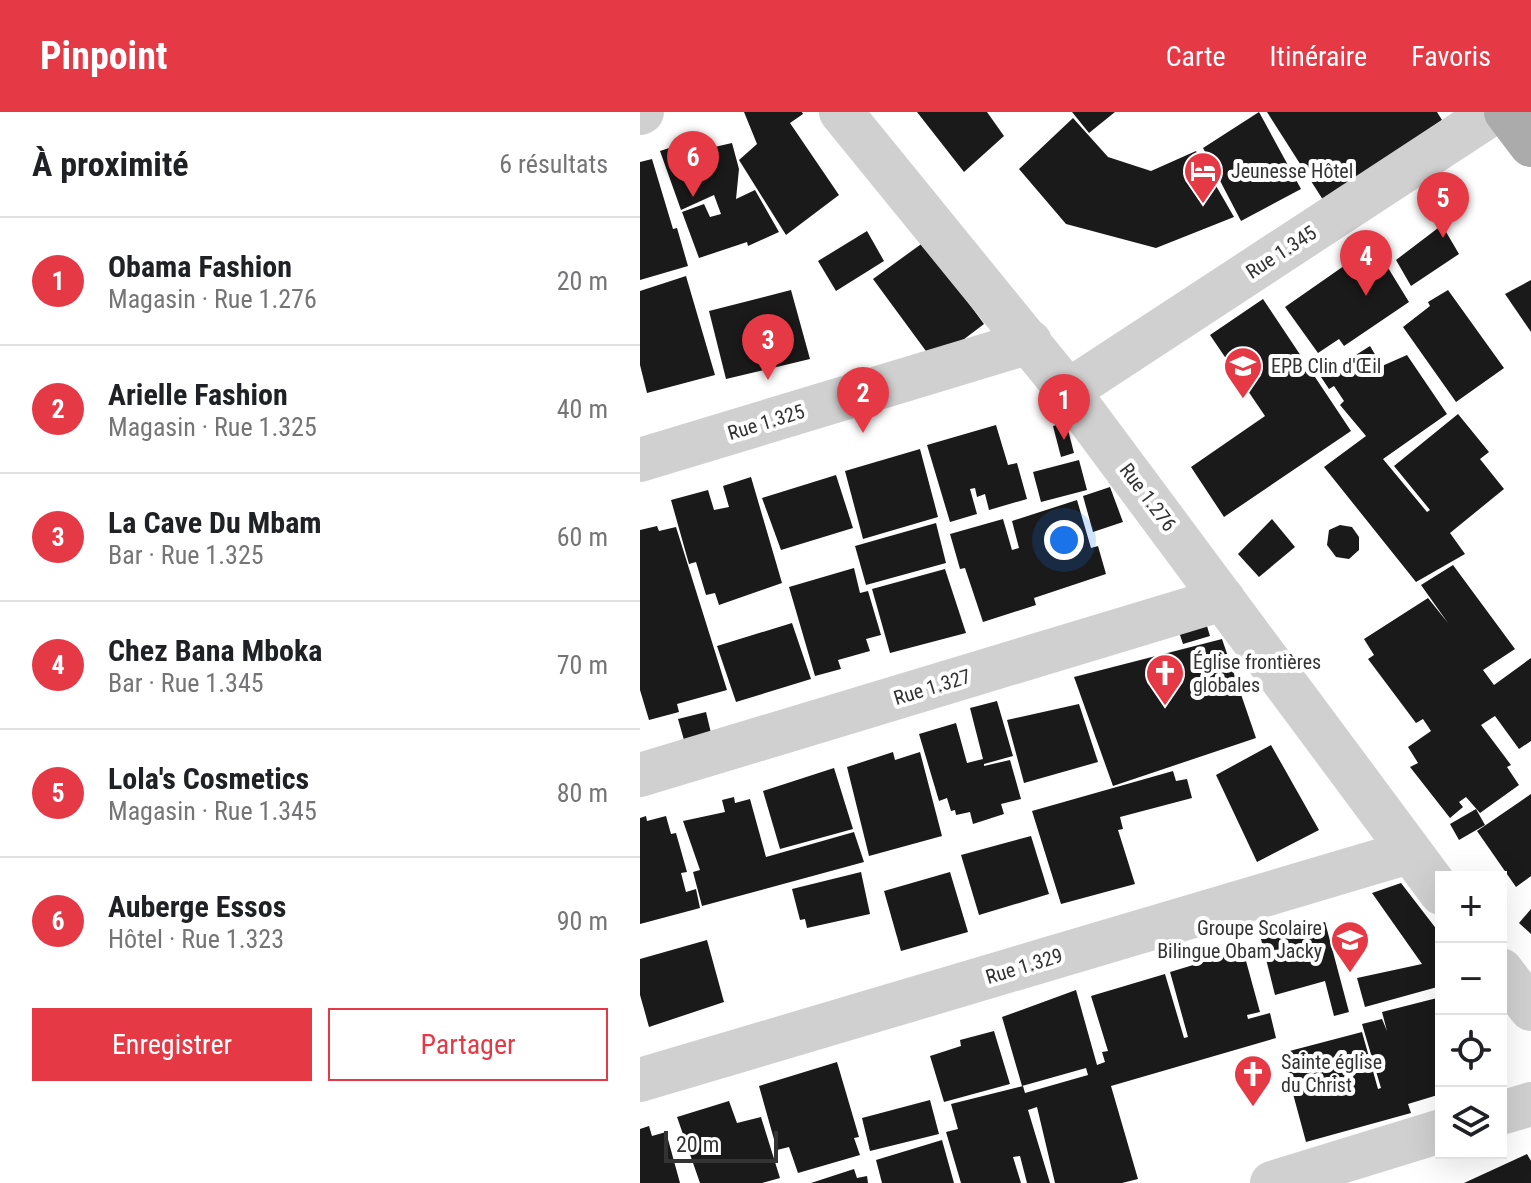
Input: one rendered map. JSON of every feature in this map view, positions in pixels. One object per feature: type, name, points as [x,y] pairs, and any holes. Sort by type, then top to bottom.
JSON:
[{"type":"main road","points":[[1506,112],[1531,145]]},
{"type":"street","name":"Rue 1.276","points":[[841,112],[1068,391],[1435,885]]},
{"type":"street","name":"Rue 1.345","points":[[1068,391],[1494,112]]},
{"type":"street","name":"Rue 1.325","points":[[640,460],[1030,342]]},
{"type":"street","name":"Rue 1.327","points":[[640,775],[1223,599]]},
{"type":"street","name":"Rue 1.329","points":[[640,1080],[1409,852]]},
{"type":"street","points":[[1507,978],[1531,1009]]},
{"type":"street","points":[[1507,1111],[1531,1104]]},
{"type":"street","points":[[1272,1183],[1435,1133]]},
{"type":"building","points":[[744,112],[802,112],[790,123],[839,195],[786,235],[739,160],[757,144]]},
{"type":"building","points":[[917,112],[987,112],[1004,136],[964,172]]},
{"type":"building","points":[[1072,112],[1115,112],[1089,133]]},
{"type":"building","points":[[1259,112],[1301,189],[1241,221],[1203,148]]},
{"type":"building","points":[[1267,112],[1437,112],[1442,120],[1325,203]]},
{"type":"building","points":[[1073,118],[1108,157],[1151,171],[1196,151],[1234,217],[1156,248],[1066,224],[1019,169]]},
{"type":"building","points":[[706,136],[710,148],[732,143],[739,169],[736,199],[755,190],[779,232],[748,246],[747,242],[699,258],[682,212],[704,204],[710,217],[721,214],[714,195],[681,210],[660,151]]},
{"type":"building","points":[[652,159],[673,229],[677,228],[688,266],[640,280],[640,162]]},
{"type":"building","points":[[1442,225],[1459,254],[1411,286],[1396,260]]},
{"type":"building","points":[[867,231],[884,261],[836,291],[818,261]]},
{"type":"building","points":[[924,242],[984,324],[934,362],[873,279]]},
{"type":"building","points":[[1374,245],[1409,302],[1344,346],[1339,339],[1318,353],[1285,307]]},
{"type":"building","points":[[686,276],[715,375],[647,393],[640,365],[640,291]]},
{"type":"building","points":[[1531,280],[1531,332],[1505,294]]},
{"type":"building","points":[[791,290],[810,359],[726,379],[709,311]]},
{"type":"building","points":[[1448,290],[1504,368],[1456,402],[1403,327],[1430,306],[1428,302]]},
{"type":"building","name":"EPB Clin d'Œil","points":[[1263,299],[1351,431],[1224,517],[1191,467],[1265,416],[1210,335]]},
{"type":"building","points":[[1370,346],[1382,366],[1407,355],[1447,414],[1383,459],[1427,512],[1430,510],[1394,466],[1458,414],[1489,452],[1480,459],[1504,489],[1450,533],[1465,554],[1416,582],[1324,467],[1366,436],[1340,405],[1344,401],[1334,386],[1329,389],[1321,377]]},
{"type":"building","points":[[1066,422],[1074,453],[1061,457],[1053,426]]},
{"type":"building","points":[[996,425],[1008,465],[1017,463],[1027,499],[989,510],[985,494],[977,497],[975,488],[970,489],[977,514],[950,522],[927,445]]},
{"type":"building","points":[[920,449],[938,517],[863,539],[845,471]]},
{"type":"building","points":[[1079,460],[1087,490],[1041,502],[1033,472]]},
{"type":"building","points":[[836,475],[853,528],[781,550],[762,498]]},
{"type":"building","points":[[751,477],[782,583],[719,605],[715,593],[706,595],[696,562],[689,564],[671,500],[708,490],[714,510],[729,507],[723,486]]},
{"type":"building","points":[[1110,487],[1123,522],[1093,532],[1083,496]]},
{"type":"building","points":[[1077,500],[1091,548],[1098,546],[1106,574],[1034,598],[1036,605],[983,622],[965,568],[960,569],[950,534],[1003,519],[1012,550],[1019,548],[1012,521]]},
{"type":"building","points":[[1272,519],[1295,547],[1259,577],[1238,554]]},
{"type":"building","points":[[936,523],[946,563],[866,585],[855,546]]},
{"type":"building","points":[[1340,525],[1352,527],[1359,537],[1359,550],[1349,559],[1336,557],[1327,545],[1329,530]]},
{"type":"building","points":[[657,526],[659,531],[676,527],[727,690],[677,704],[679,712],[649,720],[640,690],[640,530]]},
{"type":"building","points":[[1453,565],[1515,649],[1483,670],[1494,685],[1531,658],[1531,741],[1519,749],[1495,716],[1481,725],[1511,765],[1507,767],[1519,785],[1480,813],[1466,797],[1459,802],[1463,807],[1450,818],[1410,767],[1418,763],[1408,747],[1431,731],[1423,719],[1416,723],[1368,659],[1374,655],[1364,639],[1428,598],[1448,623],[1421,585]]},
{"type":"building","points":[[854,568],[860,593],[868,591],[881,635],[866,639],[870,651],[838,660],[841,669],[815,676],[789,587]]},
{"type":"building","points":[[945,569],[966,633],[890,653],[872,589]]},
{"type":"building","points":[[792,623],[811,679],[736,702],[717,646]]},
{"type":"building","points":[[1206,623],[1210,636],[1183,644],[1179,632]]},
{"type":"building","name":"Église frontières globales","points":[[1222,639],[1256,738],[1113,786],[1074,677]]},
{"type":"building","points":[[997,701],[1013,756],[984,766],[1010,760],[1021,799],[1001,804],[1004,814],[973,824],[970,812],[956,815],[955,810],[951,811],[947,798],[939,801],[919,734],[956,723],[967,763],[983,759],[970,708]]},
{"type":"building","points":[[1079,704],[1098,762],[1024,783],[1007,720]]},
{"type":"building","points":[[706,712],[711,733],[684,740],[678,719]]},
{"type":"building","points":[[1271,745],[1319,830],[1257,862],[1216,775]]},
{"type":"building","points":[[893,752],[895,760],[920,752],[942,836],[869,856],[847,767]]},
{"type":"building","points":[[834,768],[853,829],[780,849],[763,791]]},
{"type":"building","points":[[1173,771],[1176,781],[1187,779],[1192,798],[1120,817],[1123,829],[1118,830],[1135,884],[1061,904],[1032,811]]},
{"type":"building","points":[[1531,794],[1531,876],[1516,887],[1477,831]]},
{"type":"building","points":[[734,797],[735,803],[750,799],[766,857],[854,832],[864,862],[702,906],[693,872],[700,870],[683,821],[725,812],[722,800]]},
{"type":"building","points":[[1476,809],[1485,825],[1459,840],[1450,824]]},
{"type":"building","points":[[646,816],[647,821],[666,816],[671,834],[676,833],[687,872],[681,873],[686,892],[696,889],[700,908],[640,924],[640,818]]},
{"type":"building","points":[[1031,836],[1049,894],[979,915],[961,855]]},
{"type":"building","points":[[861,872],[870,914],[807,928],[805,919],[800,920],[792,889]]},
{"type":"building","points":[[950,872],[968,932],[901,951],[884,891]]},
{"type":"building","points":[[1401,883],[1435,927],[1435,988],[1365,1007],[1357,978],[1422,964],[1372,893]]},
{"type":"building","points":[[1531,909],[1531,934],[1519,923]]},
{"type":"building","points":[[1325,922],[1349,1012],[1334,1016],[1325,981],[1275,995],[1261,939]]},
{"type":"building","points":[[707,940],[724,1002],[649,1027],[640,995],[640,959]]},
{"type":"building","points":[[1243,950],[1260,1012],[1247,1015],[1248,1019],[1270,1013],[1276,1038],[1111,1086],[1138,1179],[1122,1183],[1055,1183],[1037,1107],[1028,1110],[1050,1183],[1027,1183],[1020,1156],[1013,1157],[1021,1183],[961,1183],[946,1132],[958,1129],[951,1104],[1023,1086],[1025,1093],[1088,1075],[1086,1068],[1022,1086],[1002,1017],[1076,990],[1097,1065],[1105,1062],[1102,1052],[1108,1051],[1091,996],[1165,974],[1184,1038],[1188,1037],[1170,972]]},
{"type":"building","points":[[1435,999],[1435,1096],[1408,1104],[1411,1113],[1306,1142],[1282,1053],[1362,1032],[1378,1089],[1381,1088],[1362,1024],[1382,1019],[1387,1031],[1382,1012]]},
{"type":"building","points":[[994,1031],[1010,1084],[944,1102],[930,1056],[961,1046],[960,1040]]},
{"type":"building","points":[[837,1062],[859,1137],[854,1138],[860,1155],[798,1173],[789,1147],[777,1150],[759,1086]]},
{"type":"building","points":[[930,1100],[939,1134],[870,1151],[862,1118]]},
{"type":"building","points":[[729,1101],[737,1123],[761,1117],[780,1178],[762,1183],[700,1183],[677,1117]]},
{"type":"building","points":[[649,1126],[652,1136],[666,1132],[680,1183],[640,1183],[640,1129]]},
{"type":"building","points":[[942,1140],[954,1183],[882,1183],[876,1160]]},
{"type":"building","points":[[1527,1154],[1531,1161],[1531,1183],[1464,1183]]},
{"type":"building","points":[[854,1169],[857,1178],[867,1176],[868,1183],[811,1183]]},
{"type":"place","name":"Auberge Essos","points":[[693,197]]},
{"type":"place","name":"Jeunesse Hôtel","points":[[1203,205]]},
{"type":"place","name":"Lola's Cosmetics","points":[[1443,238]]},
{"type":"place","name":"Chez Bana Mboka","points":[[1366,296]]},
{"type":"place","name":"La Cave Du Mbam","points":[[768,380]]},
{"type":"place","name":"EPB Clin d'Œil","points":[[1243,400]]},
{"type":"place","name":"Arielle Fashion","points":[[863,433]]},
{"type":"place","name":"Obama Fashion","points":[[1064,440]]},
{"type":"place","name":"Église frontières globales","points":[[1165,707]]},
{"type":"place","name":"Groupe Scolaire Bilingue Obam Jacky","points":[[1350,974]]},
{"type":"place","name":"Sainte église du Christ","points":[[1253,1108]]}]
